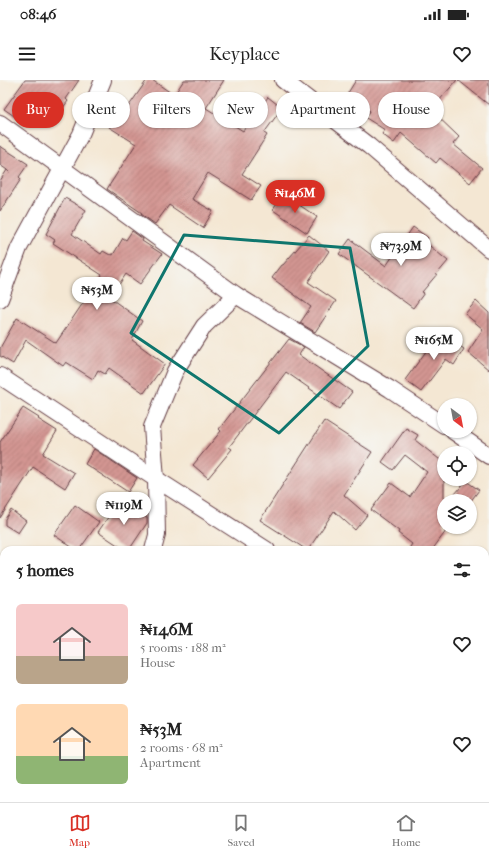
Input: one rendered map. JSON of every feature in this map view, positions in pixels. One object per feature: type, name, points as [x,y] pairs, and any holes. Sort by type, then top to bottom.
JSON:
[{"type":"street","points":[[0,298],[19,248],[81,134],[103,80]]},
{"type":"street","points":[[283,80],[369,146],[489,249]]},
{"type":"street","points":[[0,123],[236,295],[390,389],[437,420]]},
{"type":"street","points":[[154,546],[156,535],[156,479],[152,427],[175,371],[204,326],[236,295]]},
{"type":"street","points":[[0,376],[261,546]]},
{"type":"street","points":[[463,438],[489,456]]},
{"type":"highlighted area","points":[[184,235],[350,248],[368,346],[279,433],[131,333]]},
{"type":"building","points":[[25,80],[79,80],[66,99],[68,101],[64,106],[64,92],[16,92]]},
{"type":"building","points":[[147,80],[152,80],[170,92],[139,92]]},
{"type":"building","points":[[184,80],[224,80],[216,92],[213,92],[213,97],[206,108],[213,112],[213,128],[238,128],[243,131],[245,128],[268,128],[264,133],[267,135],[242,174],[261,186],[251,200],[208,173],[192,199],[213,211],[203,228],[169,205],[155,224],[141,214],[142,213],[107,189],[136,144],[111,128],[130,128],[130,104],[138,93],[138,128],[205,128],[205,92],[176,92]]},
{"type":"building","points":[[356,80],[457,80],[444,95],[444,92],[378,92],[378,126],[370,121],[370,92],[348,92]]},
{"type":"building","points":[[458,80],[489,80],[489,105]]},
{"type":"building","points":[[268,97],[276,103],[276,116],[268,127]]},
{"type":"building","points":[[12,98],[12,114],[4,109]]},
{"type":"building","points":[[444,123],[459,137],[453,144],[482,168],[470,183],[440,158],[436,163],[401,133],[394,143],[382,134],[385,130],[382,128],[444,128]]},
{"type":"building","points":[[0,146],[28,164],[19,177],[21,179],[0,211],[0,181],[7,170],[10,172],[0,165]]},
{"type":"building","points":[[283,194],[317,217],[307,233],[273,210]]},
{"type":"building","points":[[65,198],[86,210],[72,234],[101,254],[103,251],[113,255],[123,238],[126,240],[132,231],[143,239],[142,241],[162,254],[140,284],[126,274],[110,298],[142,321],[132,340],[165,364],[144,393],[109,368],[105,374],[98,370],[93,379],[66,362],[63,366],[26,340],[13,364],[0,356],[0,348],[17,318],[56,343],[102,275],[53,243],[55,240],[46,234]]},
{"type":"building","points":[[413,227],[428,238],[425,242],[448,261],[422,292],[424,293],[413,308],[339,254],[350,239],[386,266]]},
{"type":"building","points":[[309,235],[329,251],[308,282],[336,301],[315,332],[300,323],[311,307],[272,278]]},
{"type":"building","points":[[476,301],[489,313],[489,370],[468,352],[483,329],[465,314]]},
{"type":"building","points":[[440,332],[464,349],[454,365],[446,359],[421,392],[405,380],[430,346],[429,345]]},
{"type":"building","points":[[289,339],[304,347],[299,355],[352,392],[339,409],[286,372],[229,447],[232,449],[208,478],[193,465],[221,431],[219,429]]},
{"type":"building","points":[[23,408],[57,431],[43,454],[74,473],[65,488],[33,467],[0,518],[0,442]]},
{"type":"building","points":[[324,421],[372,452],[344,495],[367,515],[355,530],[334,511],[311,546],[301,546],[260,520]]},
{"type":"building","points":[[406,428],[418,435],[415,440],[437,457],[437,486],[444,486],[444,494],[437,494],[437,534],[444,534],[435,546],[411,546],[412,544],[398,533],[399,531],[371,510],[391,483],[410,497],[427,472],[405,455],[393,470],[382,462]]},
{"type":"building","points":[[94,449],[137,478],[128,492],[85,464]]},
{"type":"building","points":[[462,486],[473,486],[479,490],[476,494],[455,494]]},
{"type":"building","points":[[120,500],[147,518],[147,523],[132,546],[119,546],[98,532]]},
{"type":"building","points":[[75,505],[99,522],[82,546],[70,546],[54,535]]},
{"type":"building","points":[[11,510],[26,521],[18,533],[5,525],[5,519]]}]
